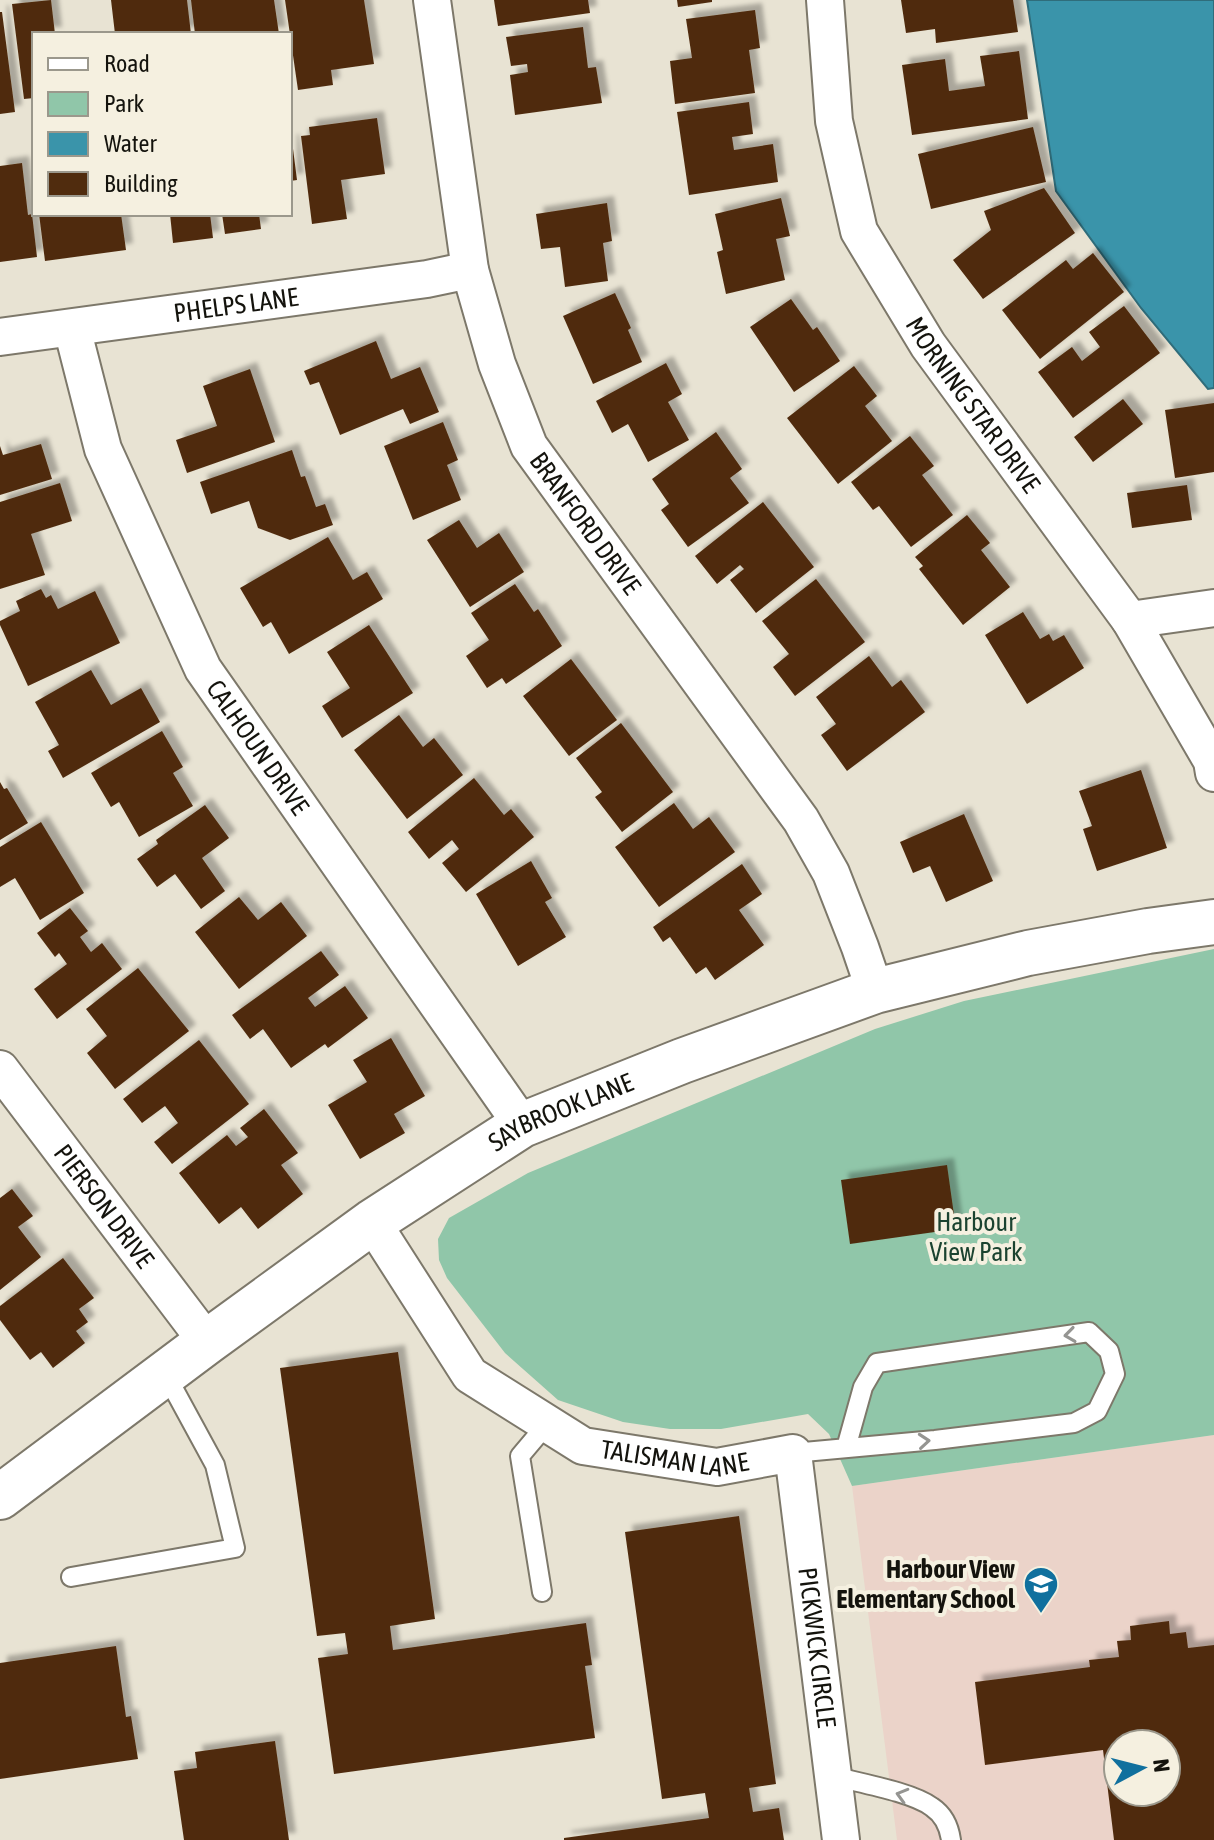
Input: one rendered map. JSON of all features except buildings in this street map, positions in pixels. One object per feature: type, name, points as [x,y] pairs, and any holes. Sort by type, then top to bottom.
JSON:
[{"type":"street","name":"BRANFORD DRIVE","points":[[432,0],[470,270],[497,364],[529,446],[801,820],[831,873],[875,991]]},
{"type":"street","name":"MORNING STAR DRIVE","points":[[825,0],[834,121],[859,231],[928,345],[1130,620],[1212,761],[1214,773]]},
{"type":"street","name":"PHELPS LANE","points":[[0,337],[427,279],[470,270]]},
{"type":"street","name":"CALHOUN DRIVE","points":[[72,328],[103,449],[203,669],[522,1125]]},
{"type":"street","points":[[1130,620],[1214,608]]},
{"type":"street","name":"SAYBROOK LANE","points":[[0,1497],[372,1222],[522,1125],[682,1061],[875,991],[1028,953],[1214,922]]},
{"type":"street","name":"PIERSON DRIVE","points":[[0,1069],[207,1342]]},
{"type":"street","name":"TALISMAN LANE","points":[[372,1222],[470,1375],[583,1446],[717,1467],[793,1453]]},
{"type":"street","name":"PICKWICK CIRCLE","points":[[793,1453],[841,1840]]},
{"type":"lane","points":[[793,1453],[935,1440],[1074,1423],[1097,1411],[1115,1374],[1109,1351],[1089,1332],[877,1363],[863,1387],[846,1448]]},
{"type":"lane","points":[[71,1577],[235,1548],[215,1465],[165,1373]]},
{"type":"lane","points":[[542,1592],[520,1456],[547,1424]]},
{"type":"lane","points":[[833,1776],[914,1798],[932,1807],[945,1819],[951,1840]]},
{"type":"shaded area","name":"Harbour View Elementary School","points":[[1214,1435],[1214,1840],[897,1840],[852,1486]]},
{"type":"green space","name":"Harbour View Park","points":[[1214,949],[1214,1435],[852,1486],[829,1434],[808,1414],[721,1429],[670,1429],[623,1422],[558,1400],[505,1353],[447,1278],[439,1260],[438,1239],[449,1218],[528,1173],[875,1029],[964,1001]]},
{"type":"water","points":[[1027,0],[1214,0],[1214,388],[1208,389],[1141,308],[1056,191]]},
{"type":"place","name":"Harbour View Elementary School","points":[[1041,1615]]}]
